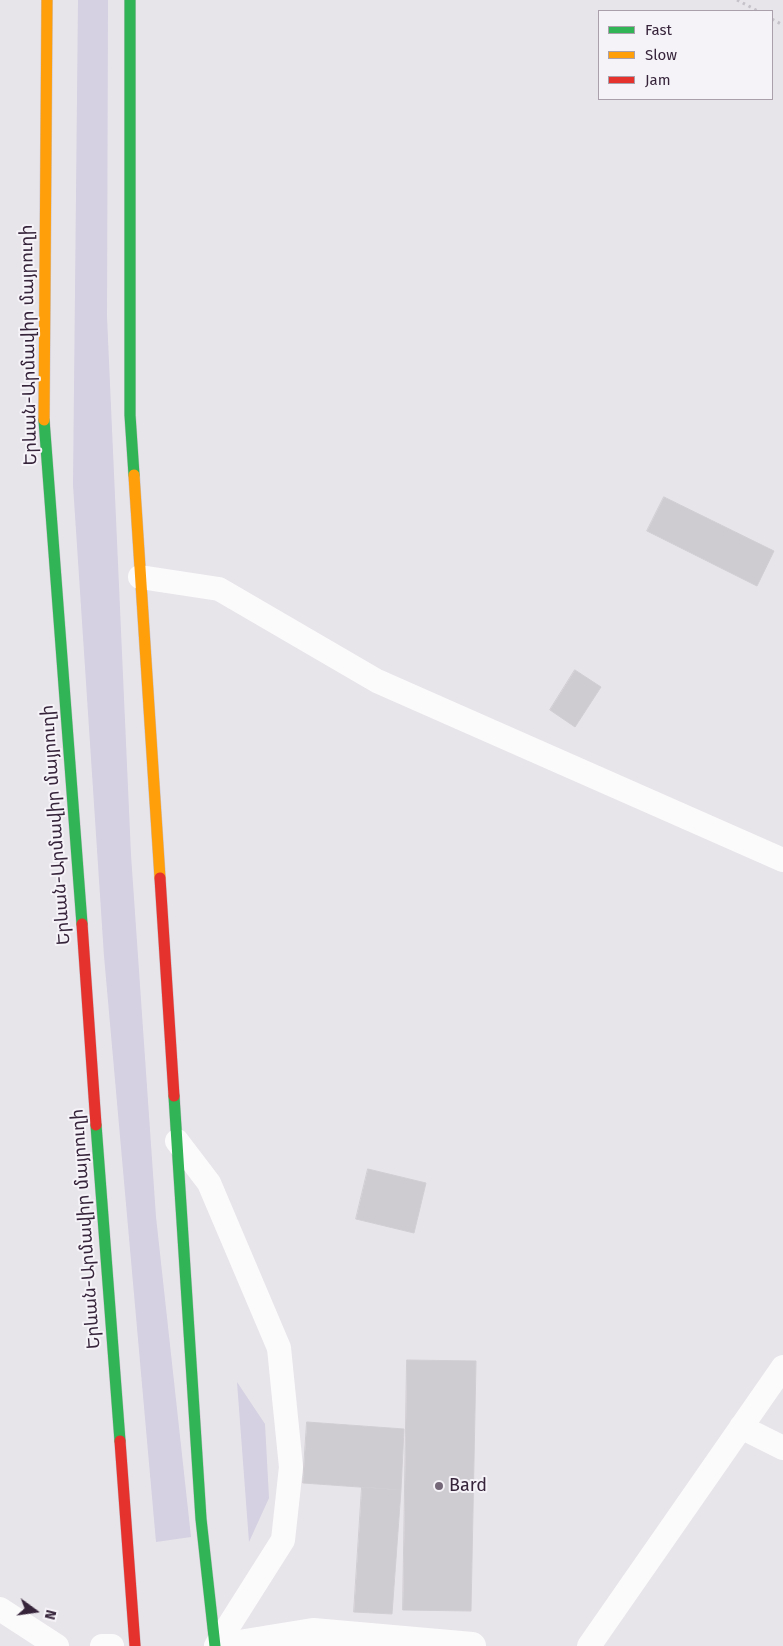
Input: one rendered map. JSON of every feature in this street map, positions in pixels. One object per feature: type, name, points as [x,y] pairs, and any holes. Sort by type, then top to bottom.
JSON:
[{"type":"highway","name":"Երևան-Արմավիր մայրուղի","points":[[47,0],[44,418],[135,1646]]},
{"type":"highway","points":[[130,0],[130,415],[201,1519],[216,1646]]},
{"type":"street","points":[[227,1646],[313,1632],[472,1646]]},
{"type":"lane","points":[[140,577],[219,589],[377,681],[783,860]]},
{"type":"lane","points":[[177,1142],[209,1183],[279,1348],[291,1467],[283,1540],[216,1646]]},
{"type":"lane","points":[[589,1646],[783,1367]]},
{"type":"lane","points":[[741,1427],[783,1448]]},
{"type":"lane","points":[[0,1609],[57,1646]]},
{"type":"lane","points":[[102,1646],[112,1646]]},
{"type":"path","points":[[738,0],[756,10]]},
{"type":"shaded area","points":[[78,0],[108,0],[107,317],[131,855],[156,1217],[191,1537],[156,1542],[104,956],[73,485]]},
{"type":"shaded area","points":[[237,1382],[265,1424],[269,1498],[249,1542]]},
{"type":"building","points":[[664,497],[774,551],[757,586],[647,531]]},
{"type":"building","points":[[575,670],[601,687],[575,727],[550,710]]},
{"type":"building","points":[[368,1169],[426,1183],[414,1233],[356,1219]]},
{"type":"building","name":"Bard","points":[[407,1360],[476,1361],[471,1611],[403,1610]]},
{"type":"building","points":[[307,1422],[404,1429],[401,1490],[303,1483]]},
{"type":"building","points":[[362,1487],[401,1490],[392,1614],[354,1612]]},
{"type":"traffic: fast","points":[[130,0],[130,415],[134,475]]},
{"type":"traffic: fast","points":[[44,420],[82,924]]},
{"type":"traffic: fast","points":[[174,1096],[201,1519],[215,1646]]},
{"type":"traffic: fast","points":[[96,1125],[120,1441]]},
{"type":"traffic: slow","points":[[44,420],[47,0]]},
{"type":"traffic: slow","points":[[134,475],[160,878]]},
{"type":"traffic: jam","points":[[160,878],[174,1096]]},
{"type":"traffic: jam","points":[[82,924],[96,1125]]},
{"type":"traffic: jam","points":[[120,1441],[135,1646]]},
{"type":"place","name":"Bard","points":[[439,1486]]}]
